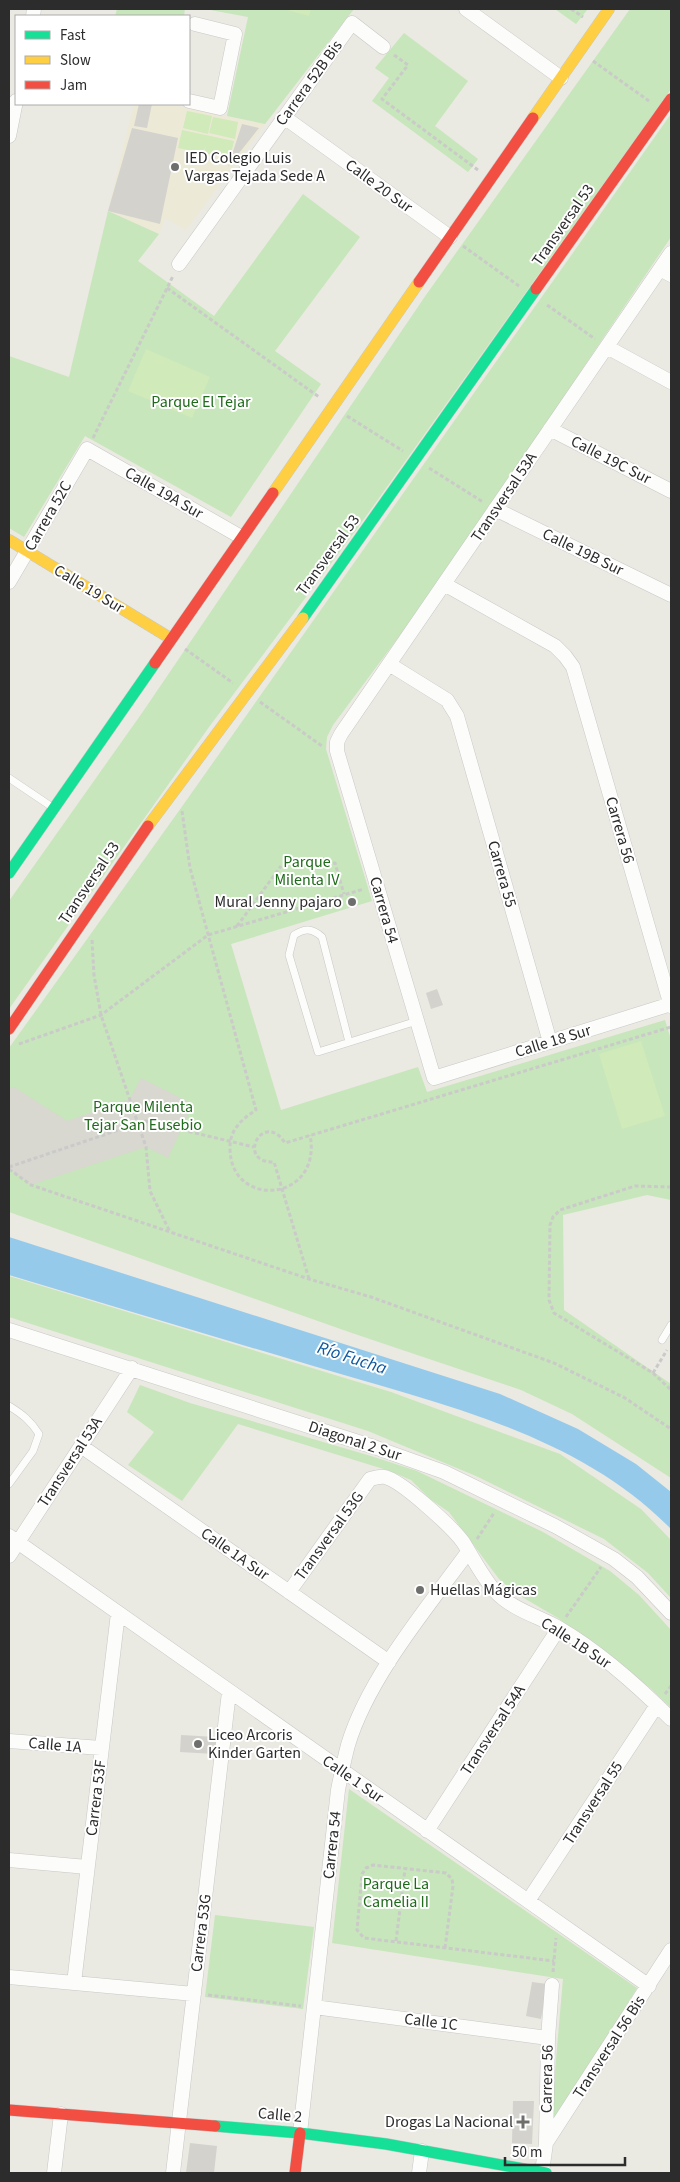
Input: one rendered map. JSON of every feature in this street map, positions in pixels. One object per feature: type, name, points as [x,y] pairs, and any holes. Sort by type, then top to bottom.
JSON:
[{"type":"street","points":[[466,9],[562,78]]},
{"type":"street","points":[[9,873],[170,638],[610,9]]},
{"type":"street","name":"Carrera 52B Bis","points":[[179,264],[352,23],[383,47]]},
{"type":"street","points":[[190,101],[220,108],[235,34],[196,24]]},
{"type":"street","name":"Transversal 53","points":[[9,1030],[140,837],[333,577],[671,99]]},
{"type":"street","points":[[9,136],[15,105]]},
{"type":"street","name":"Calle 20 Sur","points":[[284,117],[450,237]]},
{"type":"street","name":"Transversal 53A","points":[[338,742],[341,734],[550,429],[607,348],[666,272],[671,252]]},
{"type":"street","points":[[607,348],[671,382]]},
{"type":"street","name":"Calle 19C Sur","points":[[550,429],[671,491]]},
{"type":"street","name":"Calle 19A Sur","points":[[87,449],[241,537]]},
{"type":"street","name":"Carrera 52C","points":[[9,582],[87,449]]},
{"type":"street","name":"Calle 19B Sur","points":[[495,509],[671,595]]},
{"type":"street","name":"Calle 19 Sur","points":[[9,540],[170,638]]},
{"type":"street","name":"Carrera 56","points":[[444,584],[555,646],[566,656],[573,667],[671,1005]]},
{"type":"street","name":"Carrera 55","points":[[389,664],[447,700],[457,716],[550,1042]]},
{"type":"street","name":"Carrera 54","points":[[338,742],[337,751],[434,1078]]},
{"type":"street","name":"Calle 18 Sur","points":[[434,1078],[671,1005]]},
{"type":"street","name":"Diagonal 2 Sur","points":[[9,1330],[132,1368],[374,1447],[444,1472],[555,1526],[608,1556],[637,1577],[671,1613]]},
{"type":"street","name":"Transversal 53A","points":[[9,1556],[13,1540],[81,1446],[132,1368]]},
{"type":"street","name":"Calle 1A Sur","points":[[81,1446],[389,1662]]},
{"type":"street","name":"Calle 1B Sur","points":[[370,1479],[383,1477],[394,1481],[425,1505],[451,1528],[494,1590],[505,1600],[524,1612],[559,1628],[596,1653],[671,1719]]},
{"type":"street","name":"Transversal 53G","points":[[289,1592],[370,1479]]},
{"type":"street","name":"Calle 1 Sur","points":[[13,1540],[649,1986]]},
{"type":"street","name":"Carrera 54","points":[[296,2173],[338,1790],[348,1744],[368,1699],[389,1662],[468,1552]]},
{"type":"street","name":"Carrera 53F","points":[[74,1983],[118,1613]]},
{"type":"street","name":"Transversal 54A","points":[[427,1831],[559,1628]]},
{"type":"street","name":"Carrera 53G","points":[[173,2173],[229,1692]]},
{"type":"street","name":"Transversal 55","points":[[528,1901],[657,1705]]},
{"type":"street","name":"Calle 1A","points":[[9,1741],[102,1748]]},
{"type":"street","points":[[9,1860],[87,1867]]},
{"type":"street","name":"Transversal 56 Bis","points":[[546,2143],[671,1950]]},
{"type":"street","points":[[9,1977],[194,1994]]},
{"type":"street","name":"Carrera 56","points":[[543,2173],[546,2143],[548,2038],[552,1985]]},
{"type":"street","name":"Calle 1C","points":[[314,2007],[548,2038]]},
{"type":"street","name":"Calle 2","points":[[9,2110],[300,2133],[422,2151],[543,2173]]},
{"type":"street","points":[[54,2173],[61,2114]]},
{"type":"street","points":[[419,2173],[422,2151]]},
{"type":"lane","points":[[9,778],[54,808]]},
{"type":"lane","points":[[349,1042],[322,936],[314,930],[302,930],[294,935],[289,955],[318,1052],[417,1022]]},
{"type":"lane","points":[[662,1340],[671,1325]]},
{"type":"lane","points":[[9,1406],[24,1415],[39,1434],[33,1450],[9,1484]]},
{"type":"path","points":[[383,47],[408,65],[382,99],[483,173]]},
{"type":"path","points":[[580,51],[662,111]]},
{"type":"path","points":[[87,449],[179,264]]},
{"type":"path","points":[[167,288],[332,406]]},
{"type":"path","points":[[181,808],[190,868],[256,1110],[244,1117],[234,1129],[229,1142],[230,1159],[237,1174],[249,1185],[265,1191],[282,1189],[294,1184],[304,1174],[310,1162],[312,1148],[310,1135]]},
{"type":"path","points":[[333,864],[336,863],[344,894]]},
{"type":"path","points":[[237,926],[281,866]]},
{"type":"path","points":[[18,1045],[101,1016],[208,935],[377,885]]},
{"type":"path","points":[[91,932],[94,975],[101,1016],[146,1147],[150,1191],[170,1232]]},
{"type":"path","points":[[309,1279],[274,1162],[266,1162],[256,1154],[254,1147],[257,1138],[263,1132],[272,1131],[280,1135],[285,1142],[671,1027]]},
{"type":"path","points":[[9,1168],[145,1121],[254,1147]]},
{"type":"path","points":[[9,1168],[31,1185],[309,1279],[371,1297],[554,1363],[625,1398],[671,1429]]},
{"type":"path","points":[[671,1187],[634,1186],[560,1210],[553,1217],[550,1225],[549,1300],[554,1313],[652,1374],[671,1390]]},
{"type":"path","points":[[652,1374],[671,1344]]},
{"type":"path","points":[[468,1552],[502,1500]]},
{"type":"path","points":[[559,1628],[608,1556]]},
{"type":"path","points":[[445,1948],[453,1886],[452,1879],[446,1874],[373,1865],[366,1868],[362,1874],[357,1930],[364,1938],[396,1941],[445,1948],[554,1961]]},
{"type":"path","points":[[396,1941],[405,1869]]},
{"type":"path","points":[[552,1985],[557,1922]]},
{"type":"path","points":[[194,1994],[314,2007]]},
{"type":"shaded area","name":"IED Colegio Luis Vargas Tejada Sede A","points":[[134,105],[172,105],[265,124],[186,230],[165,218],[159,234],[108,211]]},
{"type":"shaded area","points":[[141,1078],[193,1104],[168,1158],[146,1147],[31,1185],[9,1169],[9,1089],[14,1087],[67,1121],[130,1099]]},
{"type":"green space","points":[[117,9],[185,9],[184,15],[115,15]]},
{"type":"green space","points":[[205,9],[354,9],[265,124],[227,116],[248,17]]},
{"type":"green space","points":[[283,9],[311,9],[309,16]]},
{"type":"green space","points":[[555,9],[585,9],[587,10],[576,24]]},
{"type":"green space","points":[[630,9],[671,9],[671,89],[359,526],[209,727],[9,1009],[9,901],[142,713],[426,295]]},
{"type":"green space","points":[[404,33],[468,81],[435,126],[478,159],[468,172],[372,101],[389,78],[375,68]]},
{"type":"green space","points":[[187,111],[212,116],[208,134],[183,128]]},
{"type":"green space","name":"Parque Milenta Tejar San Eusebio","points":[[671,114],[671,237],[436,587],[333,725],[327,737],[326,749],[372,901],[231,944],[281,1110],[418,1067],[427,1092],[665,1020],[671,1040],[671,1200],[647,1195],[563,1215],[564,1310],[671,1384],[671,1478],[572,1414],[521,1390],[352,1333],[9,1212],[9,1048],[181,808]]},
{"type":"green space","points":[[213,117],[238,122],[235,139],[209,133]]},
{"type":"green space","points":[[182,130],[234,141],[230,158],[204,153],[206,145],[203,153],[178,148]]},
{"type":"green space","name":"Parque El Tejar","points":[[303,194],[360,237],[275,351],[321,384],[231,517],[85,436],[24,537],[9,528],[9,356],[69,377],[108,211],[159,234],[138,261],[214,316]]},
{"type":"green space","points":[[146,349],[210,377],[192,418],[128,391]]},
{"type":"green space","points":[[641,1041],[665,1116],[622,1129],[599,1054]]},
{"type":"green space","points":[[9,1276],[391,1392],[560,1454],[641,1509],[671,1540],[671,1598],[648,1573],[604,1539],[476,1476],[368,1431],[9,1317]]},
{"type":"green space","points":[[140,1385],[190,1403],[417,1471],[543,1532],[610,1571],[639,1595],[671,1630],[671,1708],[649,1687],[558,1618],[517,1594],[499,1579],[449,1512],[430,1499],[411,1480],[390,1471],[238,1424],[182,1501],[128,1465],[154,1432],[127,1412]]},
{"type":"green space","name":"Parque La Camelia II","points":[[349,1789],[637,1988],[550,2129],[563,1979],[332,1943]]},
{"type":"green space","points":[[215,1915],[314,1927],[303,2009],[205,1997]]},
{"type":"water","name":"Río Fucha","points":[[9,1237],[500,1394],[578,1429],[636,1464],[671,1492],[671,1529],[633,1496],[592,1468],[548,1445],[502,1425],[406,1393],[9,1275]]},
{"type":"building","points":[[139,105],[152,105],[147,128],[134,126]]},
{"type":"building","points":[[242,124],[259,128],[228,167]]},
{"type":"building","points":[[132,128],[178,138],[160,224],[108,211]]},
{"type":"building","points":[[437,989],[443,1005],[431,1009],[426,993]]},
{"type":"building","name":"Liceo Arcoris Kinder Garten","points":[[181,1735],[216,1737],[215,1754],[180,1752]]},
{"type":"building","points":[[532,1982],[547,1984],[541,2019],[526,2016]]},
{"type":"building","name":"Drogas La Nacional","points":[[513,2101],[534,2101],[532,2144],[512,2143]]},
{"type":"building","points":[[190,2143],[217,2146],[214,2173],[186,2173]]},
{"type":"traffic: fast","points":[[303,618],[536,289]]},
{"type":"traffic: fast","points":[[9,873],[155,663]]},
{"type":"traffic: fast","points":[[215,2126],[300,2133],[386,2144],[546,2173]]},
{"type":"traffic: slow","points":[[533,118],[609,9]]},
{"type":"traffic: slow","points":[[273,493],[419,282]]},
{"type":"traffic: slow","points":[[9,540],[170,638]]},
{"type":"traffic: slow","points":[[148,826],[303,618]]},
{"type":"traffic: jam","points":[[536,289],[671,99]]},
{"type":"traffic: jam","points":[[419,282],[533,118]]},
{"type":"traffic: jam","points":[[155,663],[273,493]]},
{"type":"traffic: jam","points":[[9,1029],[148,826]]},
{"type":"traffic: jam","points":[[9,2110],[215,2126]]},
{"type":"traffic: jam","points":[[295,2173],[300,2133]]},
{"type":"place","name":"IED Colegio Luis Vargas Tejada Sede A","points":[[175,167]]},
{"type":"place","name":"Mural Jenny pajaro","points":[[352,902]]},
{"type":"place","name":"Huellas Mágicas","points":[[420,1590]]},
{"type":"place","name":"Liceo Arcoris Kinder Garten","points":[[198,1744]]},
{"type":"place","name":"Drogas La Nacional","points":[[523,2122]]},
{"type":"park label","name":"Parque Milenta IV","points":[[307,871]]}]
